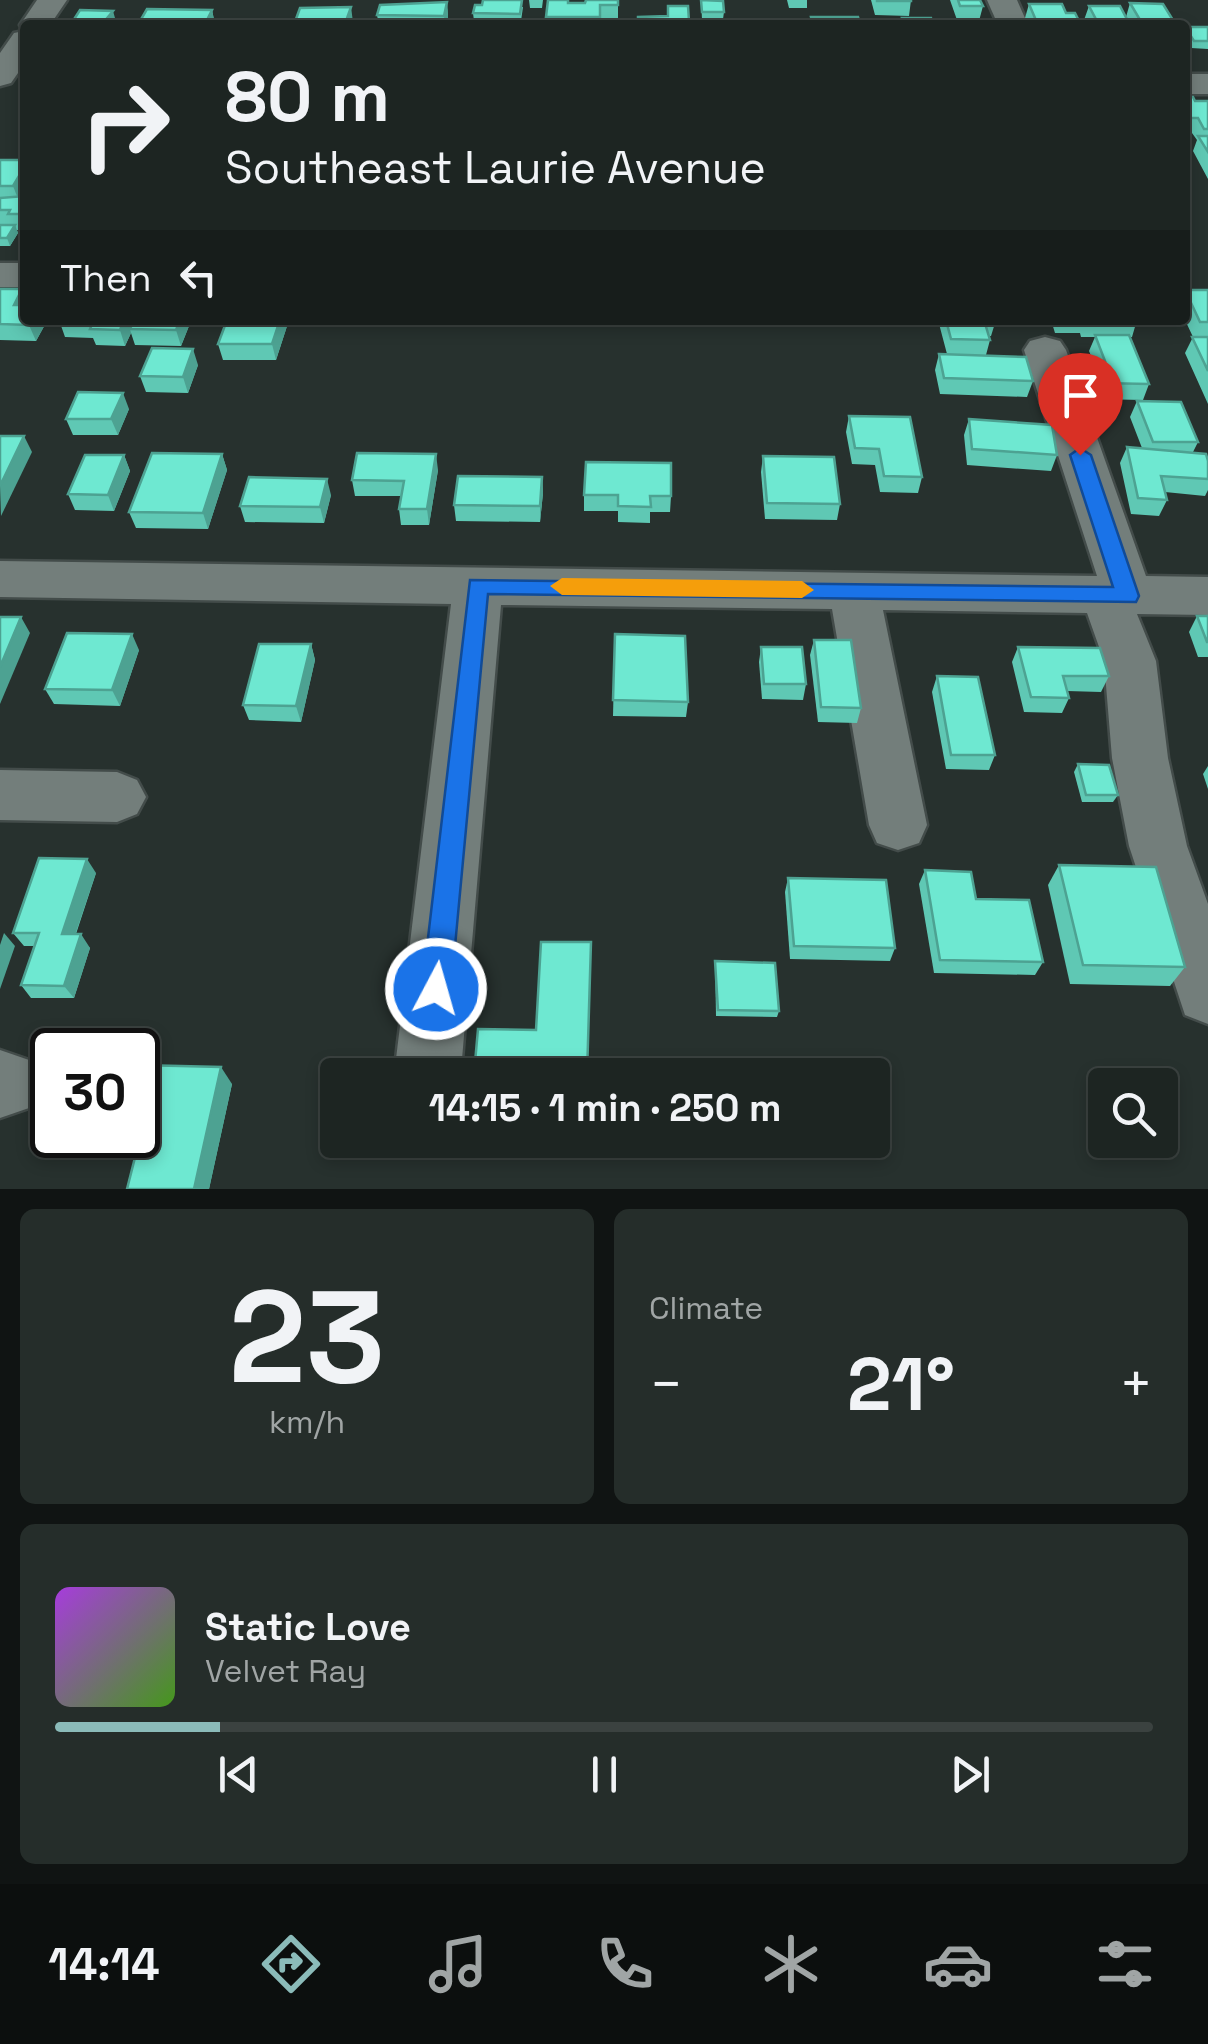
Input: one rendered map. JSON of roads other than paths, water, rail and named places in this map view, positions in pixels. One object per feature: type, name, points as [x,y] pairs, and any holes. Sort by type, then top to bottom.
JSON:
[{"type":"street","points":[[7,74],[20,49]]},
{"type":"street","points":[[1045,350],[1116,596],[1130,661],[1140,758],[1158,846],[1208,993]]},
{"type":"street","points":[[0,579],[1208,596]]},
{"type":"street","points":[[428,1058],[478,586]]},
{"type":"street","points":[[854,590],[898,825]]},
{"type":"street","points":[[0,795],[117,796]]}]
